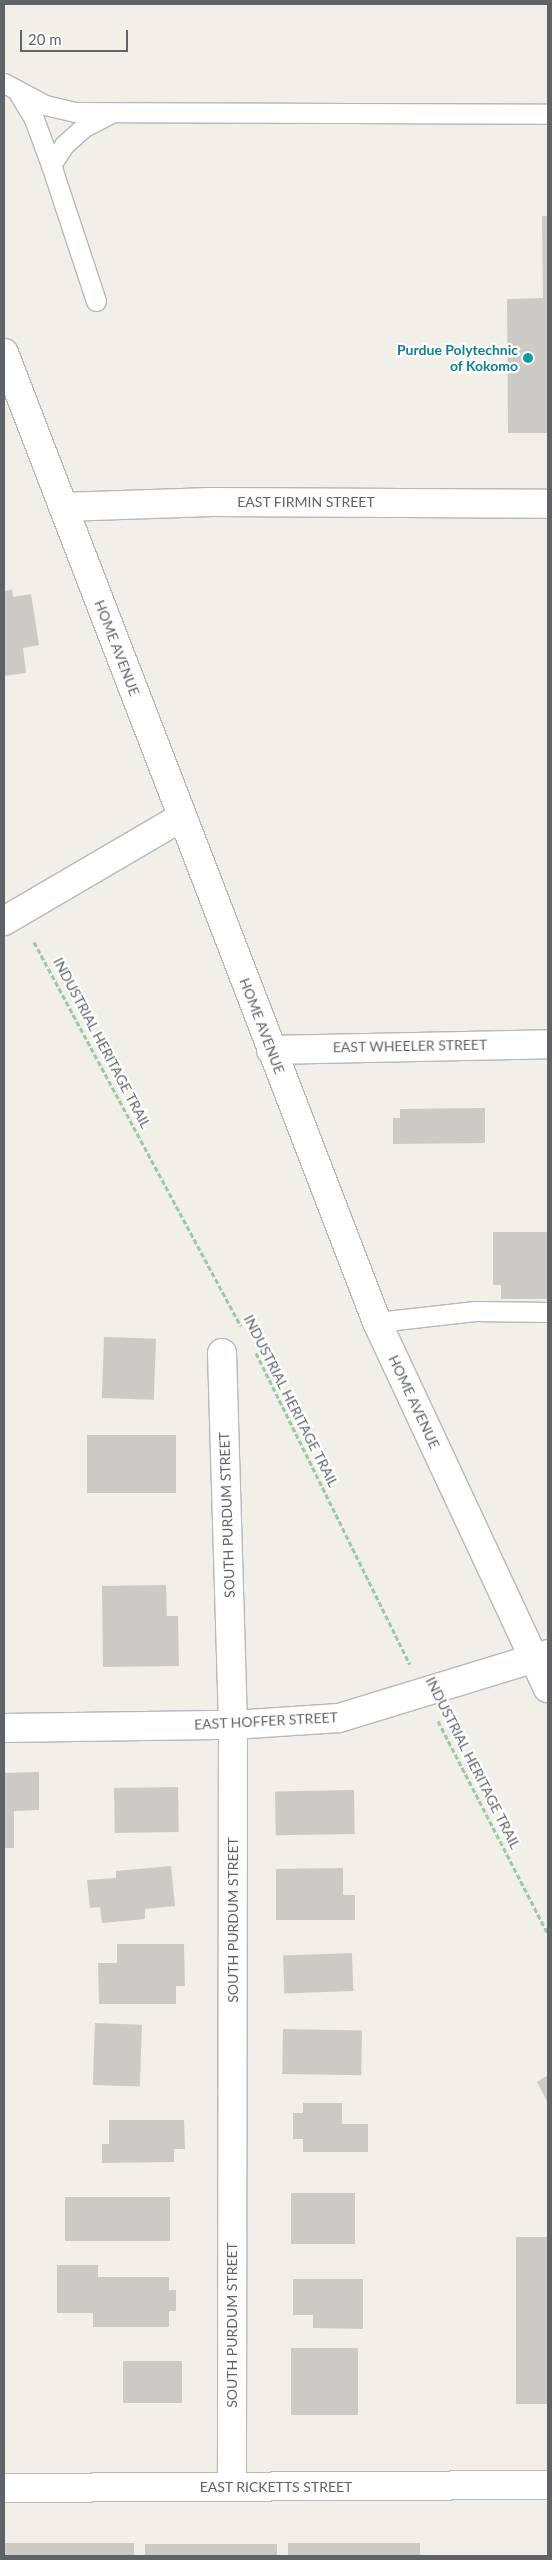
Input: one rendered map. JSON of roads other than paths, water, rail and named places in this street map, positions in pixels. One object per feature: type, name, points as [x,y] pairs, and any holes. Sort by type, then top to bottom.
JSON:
[{"type":"street","name":"HOME AVENUE","points":[[4,353],[377,1322],[541,1657],[548,1688]]},
{"type":"street","name":"EAST FIRMIN STREET","points":[[63,507],[211,502],[548,504]]},
{"type":"street","points":[[11,916],[182,818]]},
{"type":"street","name":"EAST WHEELER STREET","points":[[272,1050],[548,1044]]},
{"type":"street","name":"SOUTH PURDUM STREET","points":[[222,1353],[233,1725],[232,2487]]},
{"type":"street","name":"EAST HOFFER STREET","points":[[4,1728],[233,1725],[339,1718],[541,1657]]},
{"type":"street","name":"EAST RICKETTS STREET","points":[[4,2488],[548,2485]]},
{"type":"lane","points":[[11,87],[45,105],[75,112],[548,114]]},
{"type":"lane","points":[[11,87],[34,119],[96,300]]},
{"type":"lane","points":[[51,165],[64,145],[84,127],[113,112]]},
{"type":"lane","points":[[377,1322],[474,1311],[548,1312]]},
{"type":"place","name":"Purdue Polytechnic of Kokomo","points":[[528,358]]}]
